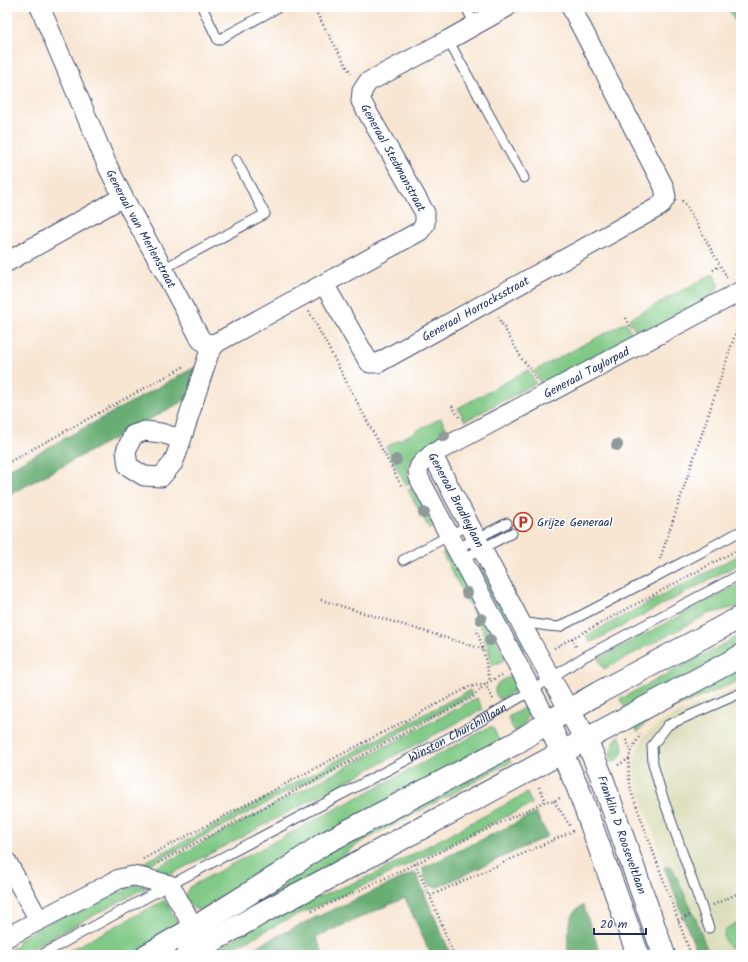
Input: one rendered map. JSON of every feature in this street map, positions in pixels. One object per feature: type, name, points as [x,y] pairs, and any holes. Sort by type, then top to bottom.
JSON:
[{"type":"main road","points":[[147,955],[194,928],[280,874],[323,844],[516,743],[548,722],[613,684],[741,617]]},
{"type":"main road","points":[[188,955],[267,910],[741,656]]},
{"type":"main road","name":"Franklin D Rooseveltlaan","points":[[569,710],[586,739],[601,775],[664,955]]},
{"type":"main road","name":"Franklin D Rooseveltlaan","points":[[548,722],[578,788],[638,955]]},
{"type":"street","name":"Generaal van Merlenstraat","points":[[40,7],[108,167],[123,197],[201,340],[213,348]]},
{"type":"street","name":"Generaal Stedmanstraat","points":[[213,348],[324,284],[420,232],[425,224],[425,213],[361,101],[362,91],[368,82],[507,7]]},
{"type":"street","points":[[572,7],[664,187],[663,202]]},
{"type":"street","points":[[7,262],[123,197]]},
{"type":"street","name":"Generaal Horrocksstraat","points":[[324,284],[370,363],[378,363],[491,301],[663,202]]},
{"type":"street","name":"Generaal Taylorpad","points":[[432,454],[738,292]]},
{"type":"street","points":[[181,439],[213,348]]},
{"type":"street","name":"Generaal Bradleylaan","points":[[548,722],[418,478],[418,470],[420,465],[432,454],[475,538],[569,710]]},
{"type":"street","points":[[7,862],[39,920]]},
{"type":"street","points":[[7,937],[126,878],[139,877],[170,886],[194,928],[185,955]]},
{"type":"lane","points":[[202,7],[218,40],[279,7]]},
{"type":"lane","points":[[466,7],[475,25]]},
{"type":"lane","points":[[448,40],[524,178]]},
{"type":"lane","points":[[163,269],[265,214],[236,160]]},
{"type":"lane","points":[[404,560],[455,548],[507,523]]},
{"type":"lane","points":[[521,622],[559,627],[741,531]]},
{"type":"lane","points":[[455,548],[475,538],[512,533]]},
{"type":"lane","name":"Winston Churchilllaan","points":[[41,955],[477,723],[532,691],[582,658],[741,574]]},
{"type":"lane","points":[[709,928],[661,792],[653,764],[652,746],[668,725],[741,693]]},
{"type":"path","points":[[313,7],[353,78],[362,91]]},
{"type":"path","points":[[663,202],[684,202],[720,266],[738,292]]},
{"type":"path","points":[[713,270],[720,266]]},
{"type":"path","points":[[301,297],[403,490]]},
{"type":"path","points":[[491,301],[494,310],[522,359],[529,367],[544,395]]},
{"type":"path","points":[[653,578],[741,317]]},
{"type":"path","points":[[7,463],[213,348]]},
{"type":"path","points":[[539,656],[741,548]]},
{"type":"path","points":[[321,600],[483,649]]},
{"type":"path","points":[[473,623],[477,630],[483,649],[490,681]]},
{"type":"path","name":"Winston Churchilllaan","points":[[485,684],[469,687],[139,861],[125,869],[126,878],[473,697],[485,684],[519,666]]},
{"type":"path","name":"Franklin D Rooseveltlaan","points":[[629,760],[629,784],[633,797],[691,955]]},
{"type":"path","points":[[311,911],[356,892],[546,801]]},
{"type":"path","points":[[430,896],[573,831]]},
{"type":"path","points":[[415,864],[454,955]]},
{"type":"path","points":[[702,910],[741,892]]},
{"type":"shaded area","points":[[741,686],[741,955],[698,955],[637,787],[634,775],[635,759],[638,748],[644,736],[659,724],[677,714]]},
{"type":"green space","points":[[728,7],[741,7],[741,22],[737,25]]},
{"type":"green space","points":[[714,273],[718,281],[718,287],[710,298],[638,336],[629,319]]},
{"type":"green space","points":[[626,322],[635,339],[543,388],[534,371]]},
{"type":"green space","points":[[197,366],[189,398],[7,496],[7,470]]},
{"type":"green space","points":[[528,370],[536,383],[465,421],[458,408]]},
{"type":"green space","points":[[441,418],[450,436],[425,450],[412,460],[409,464],[408,470],[410,481],[408,484],[405,484],[386,447]]},
{"type":"green space","points":[[414,487],[435,526],[430,530],[408,490]]},
{"type":"green space","points":[[448,550],[506,659],[492,666],[482,629],[442,553]]},
{"type":"green space","points":[[741,554],[741,563],[590,643],[586,636]]},
{"type":"green space","points":[[481,567],[525,649],[520,652],[476,569]]},
{"type":"green space","points":[[741,583],[741,606],[708,614],[604,669],[598,659]]},
{"type":"green space","points":[[741,635],[741,647],[625,708],[620,699]]},
{"type":"green space","points":[[741,666],[741,680],[663,713],[645,724],[638,732],[633,723]]},
{"type":"green space","points":[[514,675],[521,687],[499,700],[495,692],[495,688],[499,683]]},
{"type":"green space","points":[[470,690],[472,695],[134,873],[130,870]]},
{"type":"green space","points":[[477,698],[483,709],[166,877],[153,871],[153,869]]},
{"type":"green space","points":[[527,706],[528,715],[526,721],[515,732],[508,717]]},
{"type":"green space","points":[[492,726],[500,742],[244,885],[242,883],[209,904],[211,906],[198,910],[195,909],[190,905],[185,897],[191,886]]},
{"type":"green space","points":[[618,736],[622,744],[623,751],[622,755],[612,763],[610,759],[611,752],[614,742]]},
{"type":"green space","points":[[508,757],[511,762],[361,842],[327,869],[232,924],[223,919],[289,872]]},
{"type":"green space","points":[[527,793],[532,804],[374,881],[286,920],[220,955],[204,955],[291,909],[379,872]]},
{"type":"green space","points":[[536,813],[548,836],[438,887],[430,885],[424,876],[423,868]]},
{"type":"green space","points":[[664,867],[672,867],[696,919],[709,955],[698,955]]},
{"type":"green space","points":[[413,873],[416,874],[451,955],[431,955],[405,898],[316,937],[324,955],[240,955],[304,923]]},
{"type":"green space","points":[[123,884],[149,886],[19,955],[7,955],[7,951],[17,946],[19,939],[117,886],[121,893],[126,890]]},
{"type":"green space","points":[[165,900],[180,927],[137,955],[61,955]]},
{"type":"green space","points":[[583,905],[601,955],[568,955],[570,921],[575,911]]},
{"type":"green space","points":[[741,922],[741,933],[733,938],[737,949],[729,947],[724,936],[725,931]]},
{"type":"place","name":"Grijze Generaal","points":[[523,522]]}]
